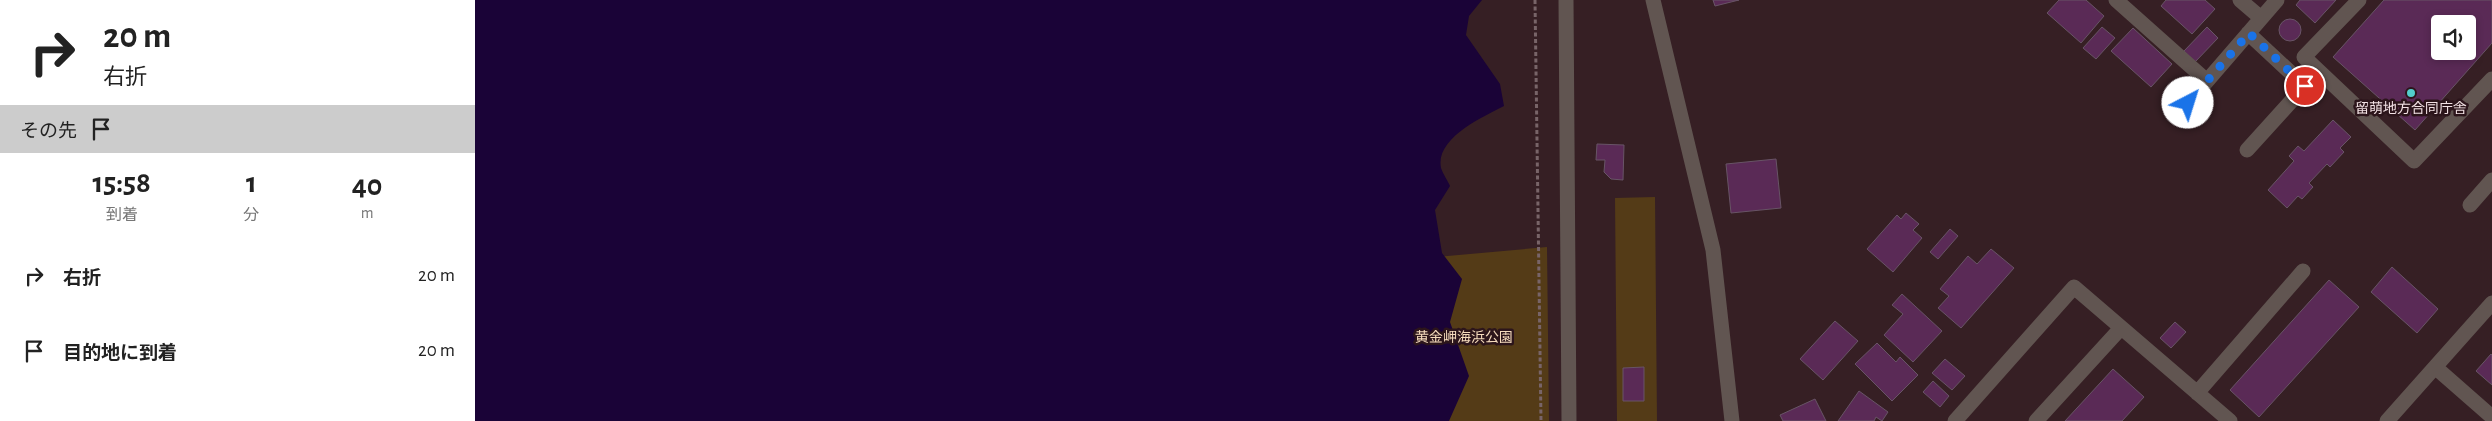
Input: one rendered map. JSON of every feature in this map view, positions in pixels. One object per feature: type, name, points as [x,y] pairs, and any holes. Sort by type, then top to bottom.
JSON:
[{"type":"street","points":[[1565,0],[1569,421]]},
{"type":"street","points":[[1653,0],[1713,250],[1733,421]]},
{"type":"street","points":[[2117,0],[2207,81]]},
{"type":"street","points":[[2240,0],[2261,18]]},
{"type":"street","points":[[2188,103],[2277,0]]},
{"type":"street","points":[[2359,0],[2304,58],[2414,161],[2492,79]]},
{"type":"street","points":[[2247,150],[2305,86],[2249,33]]},
{"type":"street","points":[[2470,205],[2492,180]]},
{"type":"street","points":[[2197,393],[2303,271]]},
{"type":"street","points":[[1955,421],[2073,288],[2230,421]]},
{"type":"street","points":[[2387,421],[2435,367],[2489,311]]},
{"type":"street","points":[[2036,421],[2121,328]]},
{"type":"street","points":[[2435,367],[2492,418]]},
{"type":"path","points":[[1535,0],[1541,421]]},
{"type":"green space","points":[[1655,197],[1657,421],[1617,421],[1615,198]]},
{"type":"green space","name":"黄金岬海浜公園","points":[[1547,247],[1549,421],[1243,421],[1326,267]]},
{"type":"shaded area","points":[[475,0],[1482,0],[1469,16],[1466,35],[1500,84],[1504,106],[1462,130],[1445,147],[1441,157],[1441,168],[1450,186],[1435,210],[1442,253],[1462,279],[1450,322],[1469,376],[1449,421],[475,421]]},
{"type":"building","points":[[1713,0],[1739,0],[1715,6]]},
{"type":"building","points":[[2059,0],[2086,0],[2104,16],[2081,43],[2047,13]]},
{"type":"building","points":[[2166,0],[2205,0],[2215,9],[2192,34],[2161,6]]},
{"type":"building","points":[[2300,0],[2336,0],[2315,23],[2296,5]]},
{"type":"building","name":"留萌地方合同庁舎","points":[[2384,0],[2492,0],[2492,43],[2415,130],[2333,57]]},
{"type":"building","points":[[2290,19],[2298,22],[2301,30],[2298,38],[2290,41],[2282,38],[2279,30],[2282,22]]},
{"type":"building","points":[[2102,27],[2115,38],[2096,59],[2083,48]]},
{"type":"building","points":[[2207,27],[2218,38],[2195,62],[2184,51]]},
{"type":"building","points":[[2133,28],[2172,64],[2151,87],[2111,51]]},
{"type":"building","points":[[2333,120],[2351,137],[2340,148],[2344,152],[2330,167],[2327,164],[2309,183],[2313,187],[2302,199],[2298,196],[2287,208],[2268,190],[2294,161],[2289,156],[2298,146],[2304,151]]},
{"type":"building","points":[[1597,144],[1624,145],[1623,180],[1611,179],[1604,172],[1605,160],[1596,160]]},
{"type":"building","points":[[1776,159],[1781,208],[1731,213],[1726,164]]},
{"type":"building","points":[[1906,213],[1919,224],[1913,230],[1922,238],[1893,272],[1867,249],[1897,215],[1901,219]]},
{"type":"building","points":[[1950,229],[1958,236],[1938,259],[1930,252]]},
{"type":"building","points":[[1991,249],[2014,268],[1961,328],[1938,308],[1949,296],[1940,289],[1968,256],[1977,264]]},
{"type":"building","points":[[2392,267],[2438,309],[2417,333],[2371,292]]},
{"type":"building","points":[[2329,280],[2359,307],[2259,417],[2230,390]]},
{"type":"building","points":[[1902,294],[1942,331],[1913,362],[1884,335],[1903,314],[1892,305]]},
{"type":"building","points":[[1835,321],[1858,341],[1823,380],[1800,359]]},
{"type":"building","points":[[2175,322],[2186,332],[2171,348],[2160,338]]},
{"type":"building","points":[[1877,343],[1896,362],[1900,357],[1918,375],[1892,401],[1855,364]]},
{"type":"building","points":[[2492,355],[2492,385],[2476,371]]},
{"type":"building","points":[[1945,359],[1965,376],[1952,390],[1932,373]]},
{"type":"building","points":[[1644,367],[1644,401],[1623,401],[1623,368]]},
{"type":"building","points":[[2113,369],[2144,397],[2122,421],[2065,421]]},
{"type":"building","points":[[1933,381],[1949,396],[1940,407],[1923,392]]},
{"type":"building","points":[[1859,391],[1888,412],[1882,421],[1876,417],[1874,421],[1838,421]]},
{"type":"building","points":[[1815,399],[1826,421],[1783,421],[1780,415]]},
{"type":"place","name":"留萌地方合同庁舎","points":[[2411,93]]},
{"type":"route","points":[[2188,103],[2249,33],[2305,86]]}]
